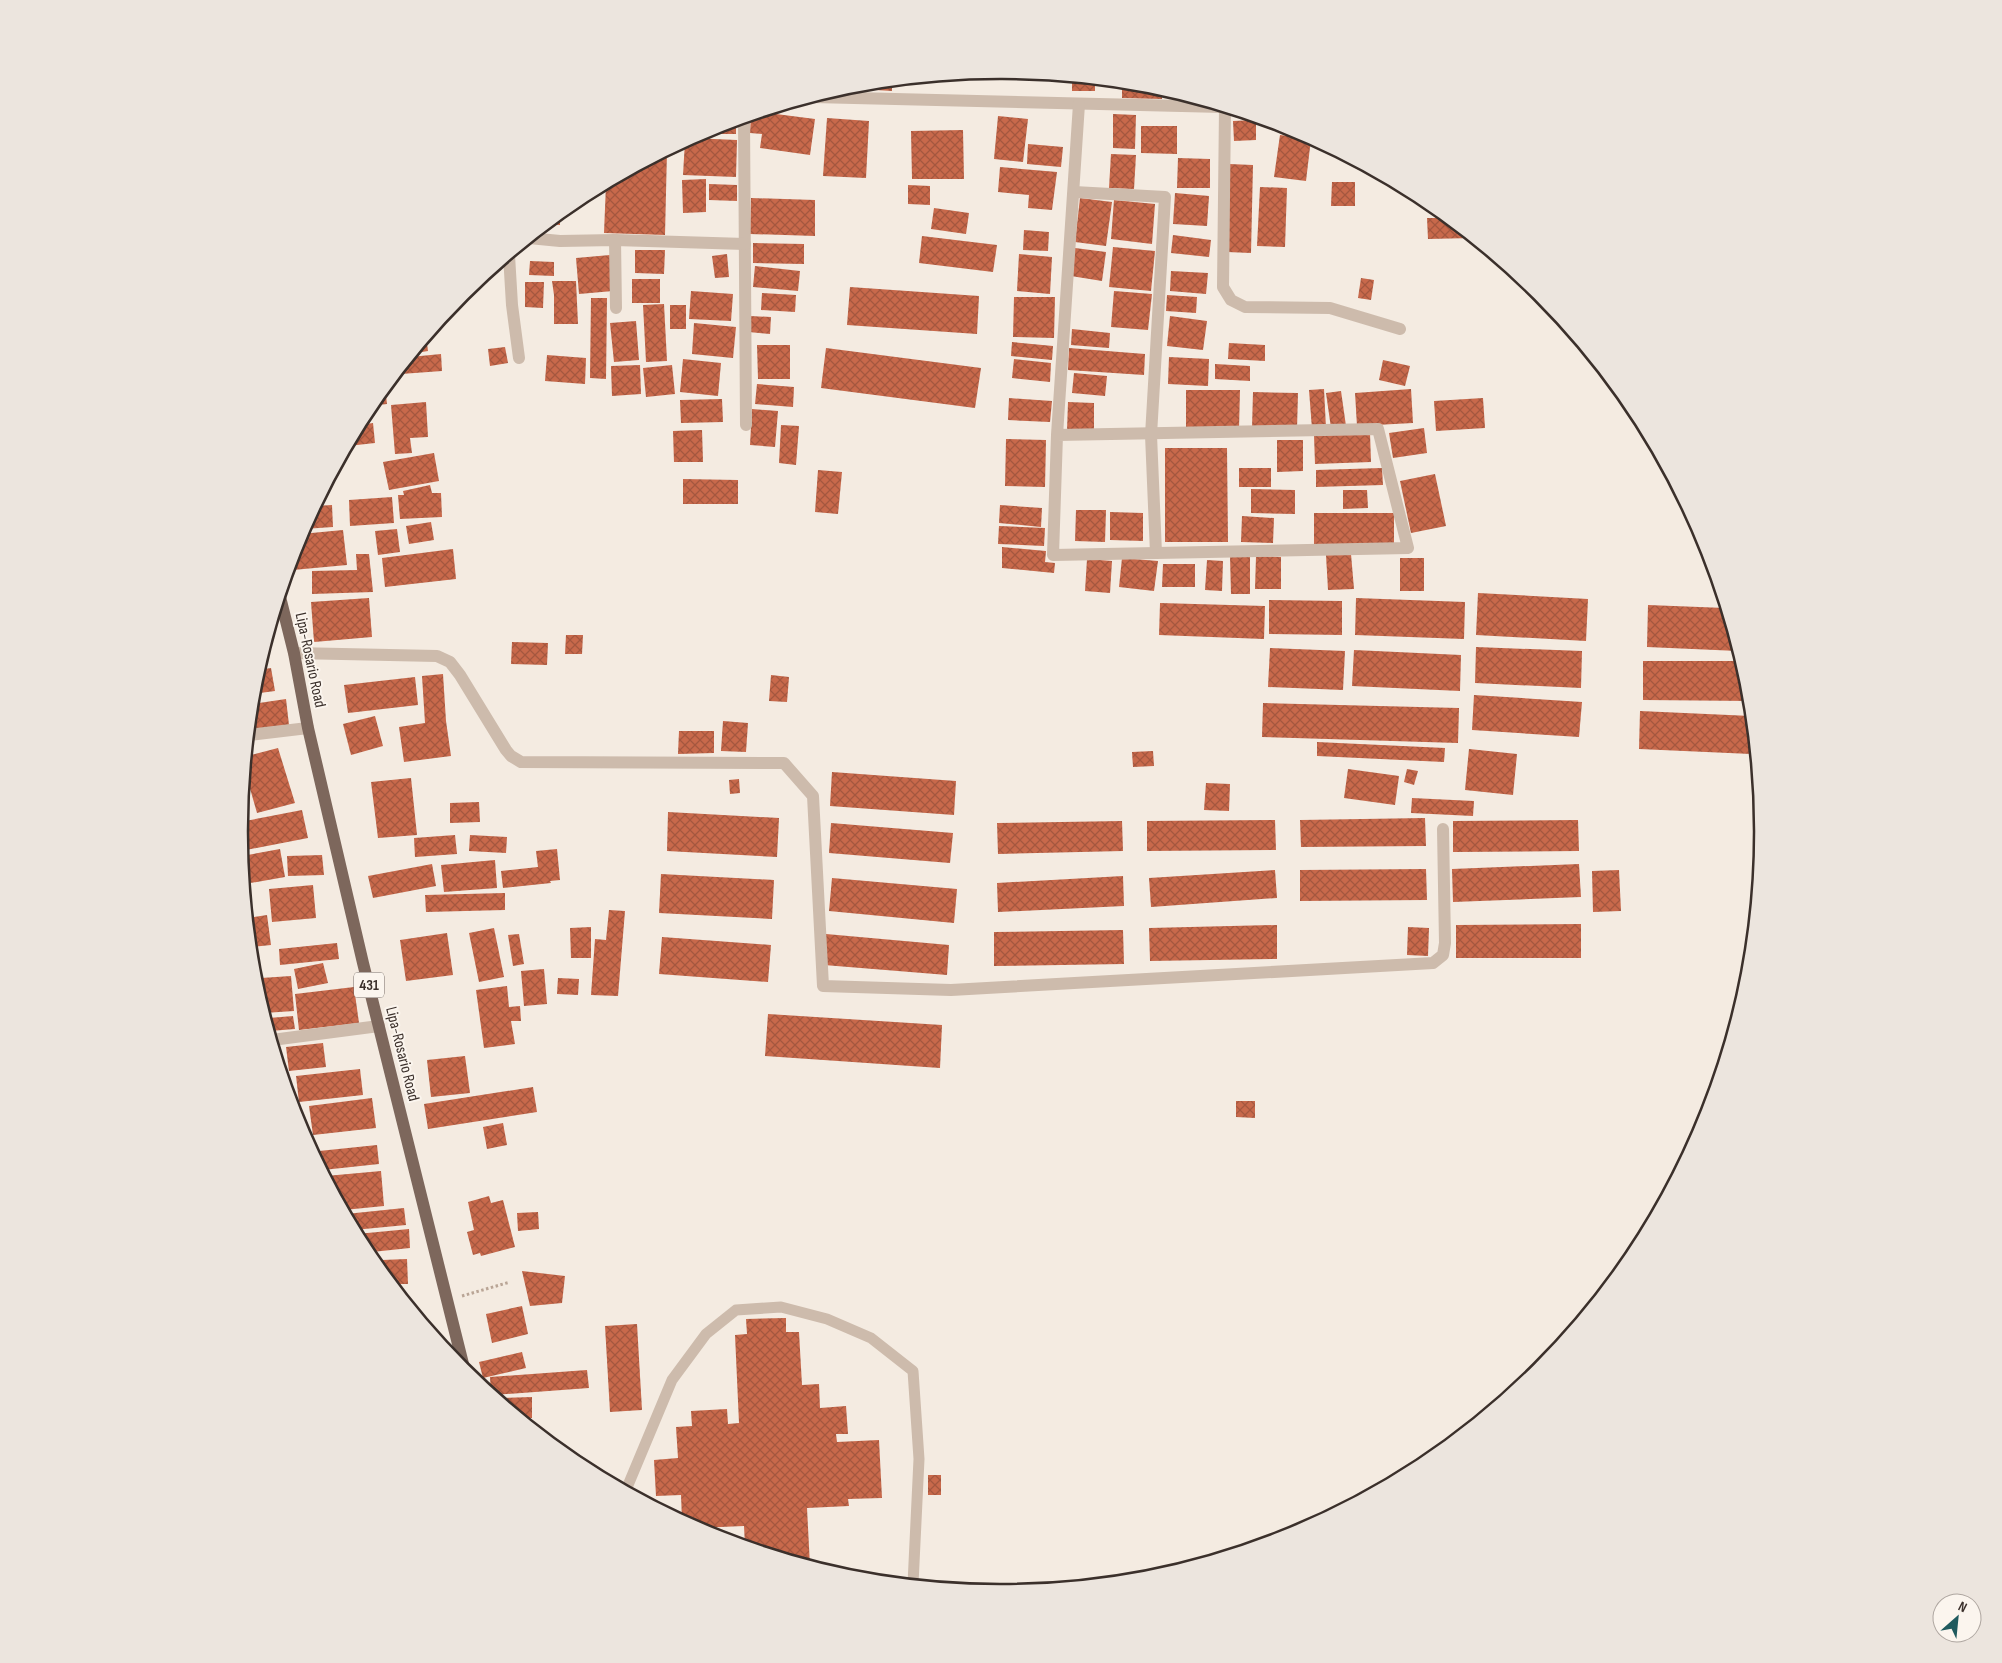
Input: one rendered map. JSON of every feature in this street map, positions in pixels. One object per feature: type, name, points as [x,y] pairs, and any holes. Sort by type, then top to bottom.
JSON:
[{"type":"main road","name":"Lipa-Rosario Road","points":[[283,608],[294,653],[308,728],[379,1026],[461,1355]]},
{"type":"street","points":[[834,98],[1204,107]]},
{"type":"street","points":[[1057,435],[1151,435],[1378,429],[1408,548],[1053,555],[1057,435],[1079,104]]},
{"type":"street","points":[[1224,113],[1222,287],[1230,300],[1245,307],[1330,308],[1400,329]]},
{"type":"street","points":[[744,125],[746,425]]},
{"type":"street","points":[[1074,192],[1165,197],[1151,435],[1156,553]]},
{"type":"street","points":[[537,239],[560,241],[615,240],[745,244]]},
{"type":"street","points":[[615,240],[616,308]]},
{"type":"street","points":[[509,262],[512,305],[519,358]]},
{"type":"street","points":[[294,653],[437,656],[450,662],[506,750],[511,756],[521,762],[784,763],[814,796],[823,986],[951,990],[1433,963],[1442,955],[1445,944],[1443,829]]},
{"type":"street","points":[[255,734],[308,728]]},
{"type":"street","points":[[278,1039],[379,1026]]},
{"type":"lane","points":[[628,1485],[672,1380],[706,1334],[736,1310],[781,1307],[827,1319],[871,1338],[913,1371],[919,1459],[913,1579]]},
{"type":"path","points":[[447,1300],[510,1282]]},
{"type":"building","points":[[1072,82],[1095,85],[1095,91],[1072,91]]},
{"type":"building","points":[[892,87],[892,91],[876,89]]},
{"type":"building","points":[[1122,89],[1162,96],[1162,99],[1122,98]]},
{"type":"building","points":[[776,114],[815,119],[810,155],[760,148],[762,134],[750,133],[751,122]]},
{"type":"building","points":[[1113,114],[1136,115],[1135,149],[1113,148]]},
{"type":"building","points":[[998,116],[1028,119],[1023,162],[994,159]]},
{"type":"building","points":[[827,118],[869,121],[866,178],[823,176]]},
{"type":"building","points":[[1247,120],[1256,124],[1256,140],[1234,141],[1233,121]]},
{"type":"building","points":[[1141,126],[1177,126],[1177,154],[1141,153]]},
{"type":"building","points":[[736,128],[736,134],[718,134]]},
{"type":"building","points":[[963,130],[964,179],[912,179],[911,131]]},
{"type":"building","points":[[1280,135],[1290,136],[1310,145],[1306,181],[1274,177]]},
{"type":"building","points":[[707,139],[737,140],[736,177],[683,175],[685,149]]},
{"type":"building","points":[[1028,144],[1063,147],[1061,167],[1027,164]]},
{"type":"building","points":[[1111,154],[1136,155],[1134,189],[1109,188]]},
{"type":"building","points":[[667,157],[665,235],[604,233],[606,192]]},
{"type":"building","points":[[1178,158],[1210,159],[1210,188],[1177,188]]},
{"type":"building","points":[[1229,164],[1253,165],[1251,253],[1227,252]]},
{"type":"building","points":[[1000,167],[1057,172],[1052,210],[1028,208],[1029,195],[998,192]]},
{"type":"building","points":[[706,179],[706,212],[683,213],[682,180]]},
{"type":"building","points":[[1332,182],[1355,182],[1355,206],[1331,206]]},
{"type":"building","points":[[709,184],[737,185],[737,201],[709,200]]},
{"type":"building","points":[[908,185],[930,186],[930,205],[908,204]]},
{"type":"building","points":[[1260,187],[1287,188],[1285,247],[1257,246]]},
{"type":"building","points":[[1175,193],[1209,196],[1207,226],[1173,224]]},
{"type":"building","points":[[751,198],[815,200],[815,236],[750,234]]},
{"type":"building","points":[[1080,198],[1112,202],[1106,246],[1075,242]]},
{"type":"building","points":[[1114,200],[1155,204],[1152,244],[1111,239]]},
{"type":"building","points":[[934,208],[969,213],[966,234],[931,229]]},
{"type":"building","points":[[1427,218],[1436,218],[1464,238],[1428,239]]},
{"type":"building","points":[[1024,230],[1049,232],[1048,251],[1023,250]]},
{"type":"building","points":[[1173,235],[1211,240],[1209,257],[1171,253]]},
{"type":"building","points":[[922,236],[997,245],[993,272],[919,263]]},
{"type":"building","points":[[753,243],[804,244],[804,264],[753,263]]},
{"type":"building","points":[[1113,247],[1155,251],[1151,291],[1109,287]]},
{"type":"building","points":[[1075,248],[1106,252],[1102,281],[1071,276]]},
{"type":"building","points":[[635,250],[665,250],[664,274],[635,273]]},
{"type":"building","points":[[727,254],[729,277],[715,278],[712,256]]},
{"type":"building","points":[[1019,254],[1052,257],[1050,294],[1017,291]]},
{"type":"building","points":[[610,255],[613,291],[579,294],[576,258]]},
{"type":"building","points":[[530,261],[554,262],[554,276],[529,275]]},
{"type":"building","points":[[755,266],[800,271],[798,291],[753,287]]},
{"type":"building","points":[[1171,271],[1208,273],[1206,294],[1170,291]]},
{"type":"building","points":[[1361,278],[1374,280],[1371,300],[1358,298]]},
{"type":"building","points":[[632,279],[660,279],[660,303],[632,303]]},
{"type":"building","points":[[552,281],[576,281],[578,324],[554,324]]},
{"type":"building","points":[[525,282],[544,282],[543,308],[525,307]]},
{"type":"building","points":[[850,287],[979,296],[977,334],[847,325]]},
{"type":"building","points":[[691,291],[733,294],[731,321],[689,319]]},
{"type":"building","points":[[1114,291],[1152,294],[1148,330],[1111,327]]},
{"type":"building","points":[[762,293],[796,295],[795,312],[761,310]]},
{"type":"building","points":[[1167,295],[1197,297],[1196,313],[1166,311]]},
{"type":"building","points":[[1014,297],[1055,297],[1054,338],[1013,337]]},
{"type":"building","points":[[591,298],[607,298],[606,379],[590,378]]},
{"type":"building","points":[[664,304],[667,361],[646,362],[643,305]]},
{"type":"building","points":[[670,305],[686,305],[686,329],[670,329]]},
{"type":"building","points":[[750,316],[771,317],[770,334],[749,332]]},
{"type":"building","points":[[1170,316],[1207,321],[1203,350],[1167,346]]},
{"type":"building","points":[[636,321],[639,360],[614,362],[610,323]]},
{"type":"building","points":[[694,323],[736,327],[733,358],[692,354]]},
{"type":"building","points":[[1072,329],[1110,333],[1109,348],[1071,345]]},
{"type":"building","points":[[1012,342],[1053,346],[1052,360],[1011,356]]},
{"type":"building","points":[[1229,343],[1265,345],[1265,361],[1228,359]]},
{"type":"building","points":[[427,345],[428,351],[421,352]]},
{"type":"building","points":[[757,345],[790,345],[790,379],[758,379]]},
{"type":"building","points":[[505,347],[508,363],[490,366],[488,349]]},
{"type":"building","points":[[826,348],[981,368],[975,408],[821,388]]},
{"type":"building","points":[[1069,348],[1145,354],[1144,375],[1068,370]]},
{"type":"building","points":[[441,354],[442,371],[403,374],[418,356]]},
{"type":"building","points":[[547,355],[586,358],[585,384],[545,381]]},
{"type":"building","points":[[1169,357],[1209,359],[1208,386],[1168,384]]},
{"type":"building","points":[[683,359],[721,363],[718,396],[680,392]]},
{"type":"building","points":[[1014,359],[1051,363],[1050,382],[1012,378]]},
{"type":"building","points":[[1383,360],[1410,366],[1405,386],[1379,380]]},
{"type":"building","points":[[1215,364],[1250,366],[1250,381],[1215,379]]},
{"type":"building","points":[[640,365],[641,394],[612,396],[611,366]]},
{"type":"building","points":[[672,365],[675,394],[646,397],[643,368]]},
{"type":"building","points":[[1074,373],[1107,376],[1105,396],[1072,393]]},
{"type":"building","points":[[757,384],[794,387],[793,407],[755,404]]},
{"type":"building","points":[[1324,389],[1326,428],[1312,429],[1309,390]]},
{"type":"building","points":[[1411,389],[1413,423],[1357,426],[1355,393]]},
{"type":"building","points":[[1186,390],[1240,390],[1239,429],[1186,428]]},
{"type":"building","points":[[1341,391],[1346,426],[1331,428],[1326,393]]},
{"type":"building","points":[[1253,392],[1298,393],[1297,429],[1252,428]]},
{"type":"building","points":[[386,398],[387,404],[381,405]]},
{"type":"building","points":[[1009,398],[1052,401],[1050,422],[1008,420]]},
{"type":"building","points":[[1483,398],[1485,428],[1436,431],[1434,401]]},
{"type":"building","points":[[722,399],[723,422],[681,423],[680,400]]},
{"type":"building","points":[[426,402],[428,437],[410,438],[412,453],[395,454],[391,405]]},
{"type":"building","points":[[1068,402],[1094,403],[1094,432],[1067,431]]},
{"type":"building","points":[[752,409],[778,411],[775,447],[750,445]]},
{"type":"building","points":[[373,423],[375,443],[355,445],[368,424]]},
{"type":"building","points":[[781,425],[799,426],[796,465],[779,463]]},
{"type":"building","points":[[1424,428],[1427,453],[1393,458],[1389,433]]},
{"type":"building","points":[[702,430],[703,462],[674,462],[673,431]]},
{"type":"building","points":[[1370,433],[1371,462],[1315,464],[1314,435]]},
{"type":"building","points":[[1006,439],[1046,440],[1045,487],[1005,486]]},
{"type":"building","points":[[1277,440],[1303,440],[1303,471],[1277,472]]},
{"type":"building","points":[[1165,448],[1227,448],[1228,542],[1165,542]]},
{"type":"building","points":[[434,453],[439,481],[389,490],[383,462]]},
{"type":"building","points":[[1239,468],[1271,468],[1271,487],[1239,487]]},
{"type":"building","points":[[1382,468],[1383,485],[1316,487],[1316,470]]},
{"type":"building","points":[[818,470],[842,472],[838,514],[815,512]]},
{"type":"building","points":[[1435,474],[1446,526],[1411,533],[1400,481]]},
{"type":"building","points":[[683,479],[738,480],[738,504],[683,504]]},
{"type":"building","points":[[430,485],[432,493],[441,493],[442,517],[400,519],[398,495],[404,495],[403,491]]},
{"type":"building","points":[[1251,489],[1295,490],[1295,514],[1251,513]]},
{"type":"building","points":[[1343,490],[1367,490],[1368,508],[1343,509]]},
{"type":"building","points":[[392,497],[394,523],[350,526],[349,500]]},
{"type":"building","points":[[332,505],[333,527],[313,528],[323,506]]},
{"type":"building","points":[[1000,505],[1042,508],[1041,527],[999,523]]},
{"type":"building","points":[[1076,510],[1106,510],[1105,542],[1075,541]]},
{"type":"building","points":[[1110,512],[1143,513],[1143,541],[1110,540]]},
{"type":"building","points":[[1314,513],[1394,513],[1394,544],[1314,544]]},
{"type":"building","points":[[1242,516],[1274,518],[1273,543],[1241,542]]},
{"type":"building","points":[[431,522],[434,540],[409,544],[406,526]]},
{"type":"building","points":[[999,526],[1045,528],[1044,546],[998,544]]},
{"type":"building","points":[[397,529],[400,552],[378,555],[375,531]]},
{"type":"building","points":[[343,530],[347,565],[296,570],[311,533]]},
{"type":"building","points":[[1002,547],[1046,551],[1045,562],[1055,563],[1054,573],[1002,568]]},
{"type":"building","points":[[453,549],[456,579],[385,587],[382,558]]},
{"type":"building","points":[[356,554],[369,554],[373,592],[312,594],[312,571],[357,570]]},
{"type":"building","points":[[1351,554],[1354,589],[1328,590],[1326,555]]},
{"type":"building","points":[[1230,556],[1250,556],[1250,594],[1231,594]]},
{"type":"building","points":[[1256,556],[1281,557],[1281,589],[1255,589]]},
{"type":"building","points":[[1122,558],[1158,561],[1154,591],[1119,587]]},
{"type":"building","points":[[1400,558],[1424,558],[1424,591],[1400,591]]},
{"type":"building","points":[[1087,559],[1112,561],[1110,593],[1085,591]]},
{"type":"building","points":[[1207,560],[1223,561],[1222,591],[1205,590]]},
{"type":"building","points":[[1163,564],[1195,564],[1195,587],[1162,587]]},
{"type":"building","points":[[1478,593],[1588,599],[1586,641],[1476,635]]},
{"type":"building","points":[[369,598],[372,637],[314,642],[311,602]]},
{"type":"building","points":[[1356,598],[1465,602],[1464,639],[1355,635]]},
{"type":"building","points":[[1269,600],[1342,601],[1342,635],[1269,634]]},
{"type":"building","points":[[1160,603],[1265,606],[1264,639],[1159,635]]},
{"type":"building","points":[[1648,605],[1719,608],[1731,651],[1647,647]]},
{"type":"building","points":[[566,635],[583,635],[582,654],[565,654]]},
{"type":"building","points":[[512,642],[548,643],[547,665],[511,664]]},
{"type":"building","points":[[1476,647],[1582,651],[1581,688],[1475,683]]},
{"type":"building","points":[[1270,648],[1345,651],[1343,690],[1268,687]]},
{"type":"building","points":[[1354,650],[1461,655],[1460,691],[1352,686]]},
{"type":"building","points":[[1643,661],[1734,661],[1742,701],[1643,700]]},
{"type":"building","points":[[271,668],[275,691],[262,693],[263,685],[267,669]]},
{"type":"building","points":[[443,674],[446,721],[451,756],[404,762],[399,727],[425,723],[422,676]]},
{"type":"building","points":[[771,675],[789,677],[787,702],[769,701]]},
{"type":"building","points":[[415,677],[418,705],[348,713],[344,685]]},
{"type":"building","points":[[1474,695],[1582,702],[1579,737],[1472,730]]},
{"type":"building","points":[[286,699],[289,725],[255,730],[260,703]]},
{"type":"building","points":[[1263,703],[1459,708],[1458,743],[1262,737]]},
{"type":"building","points":[[1640,711],[1744,716],[1749,754],[1639,749]]},
{"type":"building","points":[[375,716],[383,746],[351,755],[343,724]]},
{"type":"building","points":[[723,721],[748,723],[746,752],[721,751]]},
{"type":"building","points":[[679,731],[714,731],[714,753],[678,754]]},
{"type":"building","points":[[1317,742],[1445,748],[1444,762],[1317,756]]},
{"type":"building","points":[[278,748],[295,803],[257,813],[250,788],[253,755]]},
{"type":"building","points":[[1469,749],[1517,754],[1513,795],[1465,790]]},
{"type":"building","points":[[1153,751],[1154,766],[1133,767],[1132,752]]},
{"type":"building","points":[[1348,769],[1399,776],[1395,805],[1344,798]]},
{"type":"building","points":[[1407,769],[1418,771],[1414,785],[1404,782]]},
{"type":"building","points":[[832,772],[956,781],[954,815],[830,806]]},
{"type":"building","points":[[411,778],[417,835],[378,838],[371,782]]},
{"type":"building","points":[[739,779],[740,793],[730,794],[729,780]]},
{"type":"building","points":[[1206,783],[1230,784],[1229,811],[1204,810]]},
{"type":"building","points":[[1412,798],[1474,801],[1473,816],[1411,813]]},
{"type":"building","points":[[479,802],[480,822],[450,823],[450,803]]},
{"type":"building","points":[[302,810],[308,838],[249,850],[248,820]]},
{"type":"building","points":[[668,812],[779,818],[777,857],[667,851]]},
{"type":"building","points":[[1425,818],[1426,846],[1301,847],[1300,820]]},
{"type":"building","points":[[1275,820],[1276,850],[1147,851],[1147,821]]},
{"type":"building","points":[[1578,820],[1579,851],[1453,852],[1453,821]]},
{"type":"building","points":[[1122,821],[1123,851],[998,854],[997,823]]},
{"type":"building","points":[[831,823],[953,833],[950,863],[829,853]]},
{"type":"building","points":[[455,835],[457,854],[415,857],[414,838]]},
{"type":"building","points":[[470,835],[507,837],[506,853],[469,851]]},
{"type":"building","points":[[280,849],[285,877],[250,883],[249,855]]},
{"type":"building","points":[[557,849],[560,880],[550,881],[551,883],[503,888],[501,871],[538,867],[536,851]]},
{"type":"building","points":[[322,855],[324,875],[288,876],[287,856]]},
{"type":"building","points":[[495,860],[497,888],[444,892],[441,865]]},
{"type":"building","points":[[432,864],[436,886],[373,898],[368,876]]},
{"type":"building","points":[[1579,864],[1581,897],[1453,902],[1452,869]]},
{"type":"building","points":[[1426,869],[1427,900],[1300,901],[1300,870]]},
{"type":"building","points":[[1275,870],[1277,898],[1151,907],[1149,878]]},
{"type":"building","points":[[1619,870],[1621,911],[1593,912],[1592,871]]},
{"type":"building","points":[[661,874],[774,880],[772,919],[659,913]]},
{"type":"building","points":[[1123,876],[1124,906],[998,912],[997,883]]},
{"type":"building","points":[[832,878],[957,889],[954,923],[829,911]]},
{"type":"building","points":[[313,885],[316,918],[272,922],[269,889]]},
{"type":"building","points":[[505,893],[505,910],[426,912],[425,895]]},
{"type":"building","points":[[609,910],[625,911],[618,996],[591,995],[595,939],[606,940]]},
{"type":"building","points":[[267,915],[271,945],[258,946],[254,917]]},
{"type":"building","points":[[1581,924],[1581,958],[1456,958],[1456,925]]},
{"type":"building","points":[[1277,925],[1277,959],[1150,961],[1149,928]]},
{"type":"building","points":[[591,927],[591,958],[571,958],[570,928]]},
{"type":"building","points":[[1408,927],[1429,928],[1428,956],[1407,955]]},
{"type":"building","points":[[494,928],[504,977],[479,982],[469,933]]},
{"type":"building","points":[[1123,930],[1124,964],[994,966],[994,932]]},
{"type":"building","points":[[447,933],[453,975],[406,981],[400,940]]},
{"type":"building","points":[[519,934],[524,964],[513,966],[508,935]]},
{"type":"building","points":[[826,934],[949,945],[947,975],[824,965]]},
{"type":"building","points":[[662,937],[771,945],[768,982],[659,974]]},
{"type":"building","points":[[337,943],[339,959],[280,965],[279,949]]},
{"type":"building","points":[[323,963],[328,983],[298,989],[294,969]]},
{"type":"building","points":[[544,969],[547,1004],[524,1006],[521,971]]},
{"type":"building","points":[[291,976],[294,1011],[271,1013],[263,978]]},
{"type":"building","points":[[558,978],[579,979],[578,995],[557,994]]},
{"type":"building","points":[[507,986],[509,1007],[520,1006],[521,1021],[511,1021],[515,1044],[484,1048],[476,990]]},
{"type":"building","points":[[354,987],[359,1023],[299,1030],[295,994]]},
{"type":"building","points":[[768,1014],[942,1025],[940,1068],[765,1056]]},
{"type":"building","points":[[293,1016],[295,1029],[275,1031],[272,1018]]},
{"type":"building","points":[[323,1043],[326,1067],[289,1071],[286,1047]]},
{"type":"building","points":[[465,1056],[470,1093],[431,1097],[427,1060]]},
{"type":"building","points":[[360,1069],[363,1095],[299,1102],[296,1076]]},
{"type":"building","points":[[533,1087],[537,1112],[428,1129],[424,1104]]},
{"type":"building","points":[[372,1098],[376,1128],[313,1135],[309,1106]]},
{"type":"building","points":[[1236,1101],[1255,1101],[1255,1118],[1236,1117]]},
{"type":"building","points":[[503,1123],[507,1145],[487,1149],[483,1127]]},
{"type":"building","points":[[377,1145],[379,1164],[329,1169],[320,1151]]},
{"type":"building","points":[[381,1171],[384,1206],[350,1209],[332,1175]]},
{"type":"building","points":[[489,1196],[491,1203],[503,1200],[515,1247],[481,1256],[480,1253],[473,1255],[467,1232],[474,1230],[468,1202]]},
{"type":"building","points":[[404,1208],[406,1225],[362,1229],[352,1213]]},
{"type":"building","points":[[538,1212],[539,1229],[518,1231],[517,1213]]},
{"type":"building","points":[[409,1229],[410,1248],[376,1252],[365,1233]]},
{"type":"building","points":[[407,1259],[408,1284],[400,1284],[382,1260]]},
{"type":"building","points":[[522,1271],[565,1276],[562,1303],[530,1306]]},
{"type":"building","points":[[522,1306],[528,1334],[492,1343],[486,1314]]},
{"type":"building","points":[[786,1318],[786,1332],[799,1332],[802,1385],[819,1384],[820,1408],[846,1406],[848,1434],[836,1434],[837,1442],[879,1440],[882,1498],[848,1499],[849,1506],[807,1508],[810,1560],[745,1539],[744,1526],[714,1527],[682,1513],[681,1495],[656,1496],[654,1460],[678,1458],[676,1427],[692,1426],[691,1411],[727,1409],[728,1424],[739,1423],[735,1335],[747,1334],[746,1319]]},
{"type":"building","points":[[637,1324],[642,1410],[610,1412],[605,1326]]},
{"type":"building","points":[[522,1352],[526,1368],[484,1378],[479,1362]]},
{"type":"building","points":[[587,1370],[589,1388],[502,1394],[490,1384],[490,1377]]},
{"type":"building","points":[[532,1397],[532,1418],[530,1418],[506,1398]]},
{"type":"building","points":[[928,1475],[941,1475],[941,1495],[928,1495]]}]
